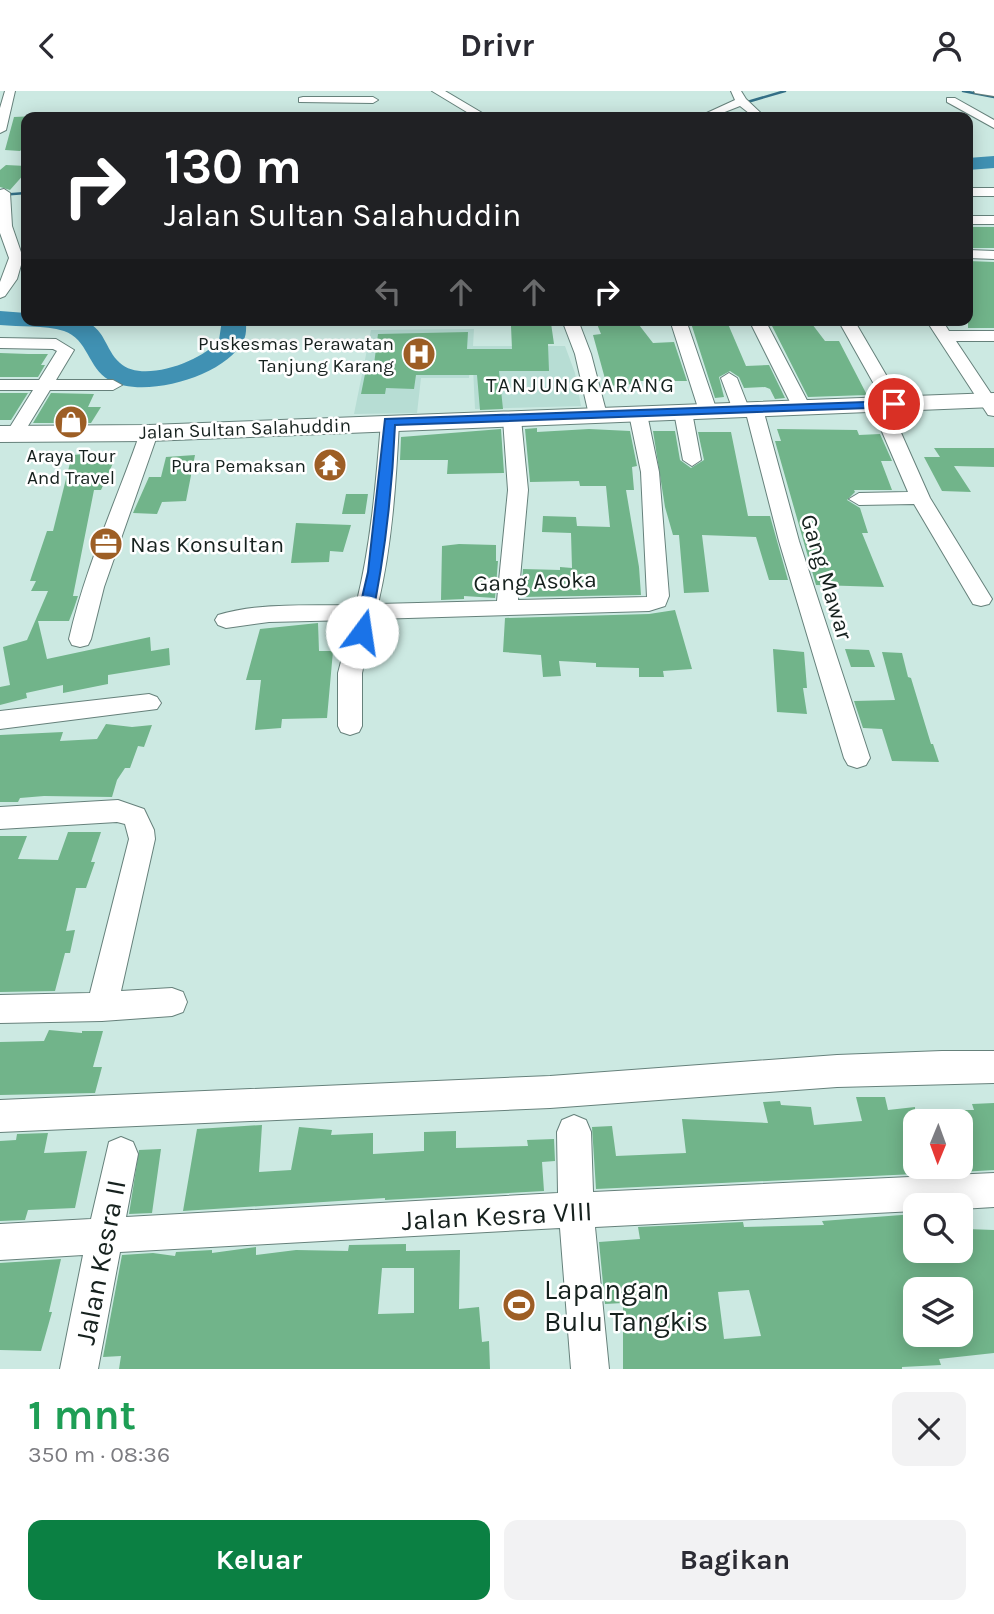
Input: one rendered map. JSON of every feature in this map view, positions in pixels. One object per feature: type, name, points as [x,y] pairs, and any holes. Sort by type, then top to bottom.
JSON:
[{"type":"main road","name":"Jalan Sultan Salahuddin","points":[[7,434],[149,433],[747,409],[991,404]]},
{"type":"street","points":[[1,125],[10,91]]},
{"type":"street","points":[[437,91],[474,112]]},
{"type":"street","points":[[979,91],[994,93]]},
{"type":"street","points":[[303,100],[373,100]]},
{"type":"street","points":[[714,112],[742,100]]},
{"type":"street","points":[[951,100],[971,112]]},
{"type":"street","points":[[973,113],[994,126]]},
{"type":"street","points":[[973,126],[994,126]]},
{"type":"street","points":[[0,293],[10,279],[16,258],[6,235],[2,194],[19,192]]},
{"type":"street","points":[[973,193],[994,192]]},
{"type":"street","points":[[973,220],[994,219]]},
{"type":"street","points":[[973,254],[994,255]]},
{"type":"street","points":[[572,326],[583,354],[598,415]]},
{"type":"street","points":[[679,326],[695,411],[692,460]]},
{"type":"street","points":[[760,326],[802,408]]},
{"type":"street","points":[[849,326],[887,405],[920,498],[981,599]]},
{"type":"street","points":[[938,326],[991,404]]},
{"type":"street","points":[[944,336],[994,336]]},
{"type":"street","points":[[0,344],[64,346],[66,352],[47,385],[7,434]]},
{"type":"street","name":"Gang Mawar","points":[[729,378],[747,409],[771,480],[804,594],[857,758]]},
{"type":"street","points":[[0,385],[113,385]]},
{"type":"street","name":"Gang Asoka","points":[[226,620],[269,615],[649,604],[657,601],[650,473],[638,414]]},
{"type":"street","points":[[507,607],[518,490],[512,419]]},
{"type":"street","points":[[350,726],[350,673],[367,612],[386,484],[390,422]]},
{"type":"street","points":[[80,639],[86,604],[133,486],[149,433]]},
{"type":"street","points":[[859,499],[920,498]]},
{"type":"street","points":[[0,720],[149,702]]},
{"type":"street","points":[[0,818],[118,811],[131,814],[137,823],[142,839],[102,1007]]},
{"type":"street","points":[[0,1009],[102,1007],[172,1002]]},
{"type":"street","points":[[0,1116],[131,1114],[367,1099],[572,1091],[948,1066],[994,1067]]},
{"type":"street","points":[[574,1132],[576,1211],[590,1369]]},
{"type":"street","name":"Jalan Kesra II","points":[[79,1369],[121,1154]]},
{"type":"street","name":"Jalan Kesra VIII","points":[[0,1242],[328,1222],[994,1190]]},
{"type":"shaded area","points":[[474,329],[473,346],[565,346],[575,373],[581,406],[475,409],[472,347],[469,378],[421,378],[417,413],[354,414],[371,330]]},
{"type":"building","points":[[14,117],[21,117],[20,151],[5,150]]},
{"type":"building","points":[[6,165],[21,166],[21,178],[10,190],[0,187],[0,170]]},
{"type":"building","points":[[973,227],[994,227],[994,248],[973,248]]},
{"type":"building","points":[[973,261],[994,262],[994,328],[968,328],[973,326]]},
{"type":"building","points":[[511,326],[551,326],[554,344],[548,344],[549,371],[499,371],[503,409],[480,410],[477,375],[416,375],[414,389],[386,388],[385,394],[361,394],[365,374],[371,374],[374,364],[378,334],[468,332],[467,349],[512,349]]},
{"type":"building","points":[[598,326],[640,326],[653,343],[674,342],[687,381],[633,381],[634,384],[607,386],[593,335],[601,334]]},
{"type":"building","points":[[692,326],[729,326],[746,366],[769,365],[785,398],[775,399],[770,389],[765,387],[744,388],[739,377],[730,371],[719,377],[724,397],[715,398]]},
{"type":"building","points":[[772,326],[814,326],[825,341],[839,341],[867,395],[808,397]]},
{"type":"building","points":[[0,353],[48,354],[38,377],[0,377]]},
{"type":"building","points":[[0,393],[28,393],[11,420],[0,420]]},
{"type":"building","points":[[51,393],[94,394],[88,407],[101,407],[91,423],[33,423]]},
{"type":"building","points":[[537,428],[537,432],[589,429],[630,431],[637,466],[632,467],[634,490],[626,490],[641,595],[521,597],[523,569],[572,568],[571,533],[542,532],[543,516],[576,517],[577,526],[610,527],[606,486],[580,486],[579,481],[530,482],[525,429]]},
{"type":"building","points":[[501,429],[504,473],[447,474],[448,460],[400,460],[401,437]]},
{"type":"building","points":[[777,429],[857,430],[859,435],[880,434],[892,461],[881,461],[892,490],[854,490],[847,500],[860,508],[868,533],[862,533],[884,587],[816,585],[775,441],[781,441]]},
{"type":"building","points":[[653,431],[675,431],[680,460],[691,468],[704,460],[698,432],[731,432],[748,516],[770,516],[788,580],[769,580],[756,537],[702,535],[709,592],[684,593],[679,535],[673,535],[665,507]]},
{"type":"building","points":[[934,448],[994,448],[994,467],[954,466],[971,492],[942,491],[924,457],[940,457]]},
{"type":"building","points":[[99,453],[97,463],[113,463],[101,490],[94,490],[73,596],[78,596],[74,608],[69,621],[38,621],[47,659],[150,637],[151,651],[169,648],[170,665],[108,675],[108,684],[63,693],[63,685],[26,693],[27,698],[0,705],[0,687],[10,685],[3,647],[27,640],[48,591],[31,591],[36,581],[30,581],[47,531],[53,531],[72,455]]},
{"type":"building","points":[[195,455],[186,501],[162,502],[157,514],[133,513],[149,477],[161,477],[166,457]]},
{"type":"building","points":[[346,494],[368,494],[365,514],[342,514]]},
{"type":"building","points":[[296,523],[351,525],[343,552],[330,551],[329,562],[291,563]]},
{"type":"building","points":[[496,545],[498,561],[495,598],[464,596],[464,599],[441,600],[442,546]]},
{"type":"building","points":[[675,610],[692,669],[663,671],[664,677],[639,677],[639,668],[596,667],[596,663],[559,661],[561,676],[543,677],[541,655],[503,652],[505,618],[649,614]]},
{"type":"building","points":[[395,621],[393,648],[370,649],[376,622]]},
{"type":"building","points":[[318,623],[319,651],[333,651],[327,718],[282,719],[281,728],[255,730],[261,680],[246,680],[260,629]]},
{"type":"building","points":[[773,649],[804,652],[807,688],[803,688],[807,714],[777,712]]},
{"type":"building","points":[[845,649],[869,650],[875,667],[851,667]]},
{"type":"building","points":[[882,652],[902,653],[939,762],[892,761],[882,729],[863,728],[854,701],[895,700]]},
{"type":"building","points":[[106,724],[132,727],[152,725],[144,747],[138,746],[130,768],[125,768],[117,780],[112,797],[44,796],[20,798],[18,802],[0,802],[0,735],[63,732],[60,741],[97,739]]},
{"type":"building","points":[[68,832],[101,832],[86,888],[76,888],[66,931],[75,930],[70,953],[65,953],[55,991],[0,992],[0,836],[27,836],[18,859],[58,860]]},
{"type":"building","points":[[49,1030],[82,1033],[103,1031],[93,1067],[102,1067],[95,1093],[0,1095],[0,1042],[44,1041]]},
{"type":"building","points":[[856,1097],[885,1097],[888,1110],[915,1107],[903,1109],[903,1175],[596,1189],[592,1127],[612,1126],[616,1156],[686,1153],[682,1119],[768,1123],[763,1102],[780,1101],[781,1105],[811,1107],[814,1125],[862,1121]]},
{"type":"building","points":[[994,1103],[994,1170],[973,1171],[972,1104]]},
{"type":"building","points":[[262,1125],[259,1172],[291,1170],[299,1127],[332,1130],[331,1135],[373,1133],[373,1154],[424,1151],[424,1132],[456,1131],[456,1148],[528,1146],[527,1140],[554,1139],[555,1161],[542,1162],[544,1191],[183,1211],[197,1129]]},
{"type":"building","points":[[48,1133],[44,1153],[87,1151],[75,1208],[28,1210],[25,1220],[0,1221],[0,1141],[16,1140],[17,1134]]},
{"type":"building","points":[[161,1149],[152,1213],[129,1214],[139,1150]]},
{"type":"building","points":[[903,1215],[903,1263],[973,1263],[973,1229],[994,1230],[994,1353],[939,1359],[941,1365],[902,1369],[623,1369],[623,1303],[605,1304],[599,1242],[640,1239],[638,1227],[743,1222],[744,1227],[824,1225],[822,1221]],"holes":[[[749,1290],[761,1336],[724,1339],[718,1292]]]},
{"type":"building","points":[[406,1244],[406,1251],[460,1250],[459,1309],[479,1307],[482,1342],[489,1341],[490,1369],[119,1369],[121,1356],[103,1357],[122,1255],[153,1253],[175,1256],[176,1252],[212,1250],[212,1253],[256,1247],[256,1255],[296,1250],[348,1251],[349,1245]],"holes":[[[382,1268],[414,1268],[414,1313],[378,1314]]]},
{"type":"building","points":[[61,1259],[49,1312],[52,1312],[41,1351],[0,1350],[0,1263]]},
{"type":"waterway","points":[[744,103],[785,91]]},
{"type":"waterway","points":[[963,91],[994,97]]},
{"type":"waterway","points":[[973,164],[994,162]]},
{"type":"waterway","points":[[0,195],[21,193]]},
{"type":"waterway","points":[[0,318],[21,320]]},
{"type":"waterway","points":[[73,326],[91,335],[111,370],[123,377],[135,379],[150,379],[183,372],[213,359],[231,341],[234,326]]},
{"type":"place","name":"Puskesmas Perawatan Tanjung Karang","points":[[419,354]]},
{"type":"place","name":"Araya Tour And Travel","points":[[71,422]]},
{"type":"place","name":"Pura Pemaksan","points":[[330,465]]},
{"type":"place","name":"Nas Konsultan","points":[[106,544]]},
{"type":"place","name":"Lapangan Bulu Tangkis","points":[[519,1305]]},
{"type":"district","name":"TANJUNGKARANG","points":[[581,385]]},
{"type":"route","points":[[362,632],[375,572],[386,484],[390,422],[894,404]]}]
